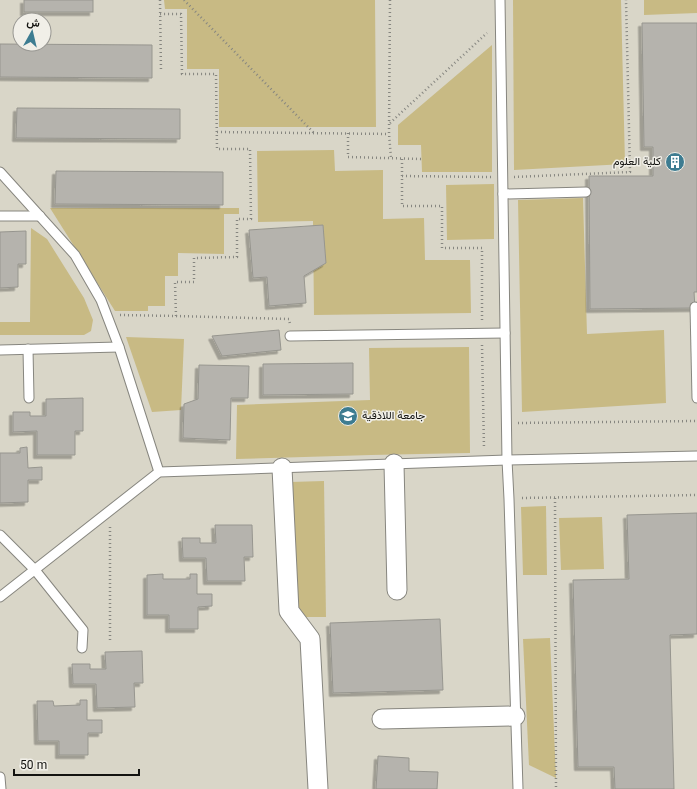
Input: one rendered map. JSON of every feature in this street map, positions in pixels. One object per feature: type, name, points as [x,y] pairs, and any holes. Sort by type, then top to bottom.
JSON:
[{"type":"street","points":[[394,464],[397,590]]},
{"type":"street","points":[[282,468],[290,611],[310,639],[318,789]]},
{"type":"street","points":[[382,719],[515,716]]},
{"type":"lane","points":[[500,0],[506,460],[509,499],[518,789]]},
{"type":"lane","points":[[0,172],[76,255],[101,300],[119,347],[159,472]]},
{"type":"lane","points":[[503,194],[586,192]]},
{"type":"lane","points":[[0,216],[40,216]]},
{"type":"lane","points":[[695,307],[697,398]]},
{"type":"lane","points":[[290,336],[505,333]]},
{"type":"lane","points":[[0,350],[119,347]]},
{"type":"lane","points":[[28,349],[29,398]]},
{"type":"lane","points":[[0,597],[159,472],[506,460],[697,456]]},
{"type":"lane","points":[[0,535],[35,570],[83,630],[82,648]]},
{"type":"lane","points":[[0,777],[1,789]]},
{"type":"path","points":[[160,0],[161,72]]},
{"type":"path","points":[[184,0],[314,133]]},
{"type":"path","points":[[390,0],[389,134],[391,158]]},
{"type":"path","points":[[402,176],[502,178],[630,172],[626,0]]},
{"type":"path","points":[[160,14],[181,14],[182,74],[216,74],[218,150],[250,149],[251,219],[237,220],[237,257],[194,258],[194,282],[176,282],[176,316]]},
{"type":"path","points":[[389,124],[500,21]]},
{"type":"path","points":[[217,132],[389,134]]},
{"type":"path","points":[[348,133],[348,157],[421,159]]},
{"type":"path","points":[[402,159],[402,206],[442,206],[442,248],[482,248],[484,461]]},
{"type":"path","points":[[107,315],[289,319],[290,336]]},
{"type":"path","points":[[506,424],[697,421]]},
{"type":"path","points":[[509,499],[697,495]]},
{"type":"path","points":[[555,498],[556,789]]},
{"type":"path","points":[[110,511],[110,640]]},
{"type":"shaded area","name":"جامعة اللاذقية","points":[[0,0],[697,0],[697,789],[0,789]]},
{"type":"shaded area","points":[[164,0],[375,0],[376,127],[219,127],[219,69],[187,69],[187,9],[165,9]]},
{"type":"shaded area","points":[[513,0],[621,0],[625,164],[514,170]]},
{"type":"shaded area","points":[[644,0],[697,0],[697,13],[644,15]]},
{"type":"shaded area","points":[[492,45],[492,172],[422,172],[421,145],[398,145],[398,125]]},
{"type":"shaded area","points":[[334,150],[335,171],[383,170],[383,219],[424,218],[425,260],[470,260],[471,313],[314,315],[313,221],[258,222],[257,151]]},
{"type":"shaded area","points":[[494,184],[494,239],[447,240],[446,185]]},
{"type":"shaded area","points":[[583,198],[587,334],[664,330],[666,403],[522,412],[518,200]]},
{"type":"shaded area","points":[[50,208],[239,208],[239,214],[224,214],[224,254],[178,253],[178,276],[165,276],[165,306],[148,306],[148,311],[115,311]]},
{"type":"shaded area","points":[[31,228],[47,239],[84,298],[93,320],[91,331],[84,335],[0,335],[0,322],[30,322]]},
{"type":"shaded area","points":[[126,337],[184,339],[181,410],[152,412]]},
{"type":"shaded area","points":[[469,347],[470,453],[236,459],[237,405],[370,400],[369,348]]},
{"type":"shaded area","points":[[324,481],[326,617],[306,617],[295,608],[290,482]]},
{"type":"shaded area","points":[[546,506],[547,575],[523,575],[521,507]]},
{"type":"shaded area","points":[[602,517],[604,569],[561,570],[559,518]]},
{"type":"shaded area","points":[[550,638],[556,778],[529,765],[523,639]]},
{"type":"building","points":[[24,0],[93,0],[93,12],[24,12]]},
{"type":"building","name":"كلية العلوم","points":[[642,23],[697,23],[697,292],[694,292],[695,308],[590,309],[589,176],[653,176],[653,147],[644,147]]},
{"type":"building","points":[[0,44],[12,44],[12,52],[52,52],[52,44],[152,45],[152,78],[0,77]]},
{"type":"building","points":[[17,108],[180,109],[180,139],[16,138]]},
{"type":"building","points":[[56,171],[223,172],[223,205],[55,204]]},
{"type":"building","points":[[323,225],[326,263],[304,276],[306,303],[269,306],[267,277],[253,278],[249,230]]},
{"type":"building","points":[[26,231],[26,264],[18,264],[18,287],[0,288],[0,232]]},
{"type":"building","points":[[279,330],[281,350],[222,356],[212,336]]},
{"type":"building","points":[[353,363],[353,394],[263,395],[263,364]]},
{"type":"building","points":[[199,365],[249,366],[248,398],[231,398],[230,440],[183,438],[184,404],[198,399]]},
{"type":"building","points":[[83,398],[83,431],[75,431],[75,455],[37,455],[37,431],[13,432],[13,412],[30,412],[30,416],[46,416],[46,399]]},
{"type":"building","points":[[27,447],[28,468],[42,467],[42,480],[28,480],[28,502],[0,503],[0,453],[20,453],[20,448]]},
{"type":"building","points":[[697,513],[697,634],[670,635],[674,789],[615,789],[614,767],[578,767],[573,580],[629,579],[627,515]]},
{"type":"building","points":[[215,525],[252,525],[253,557],[244,557],[245,581],[207,581],[206,558],[183,558],[182,538],[200,538],[200,543],[216,543]]},
{"type":"building","points":[[163,574],[163,579],[190,579],[190,574],[197,574],[197,594],[212,594],[212,606],[198,607],[198,629],[169,629],[169,615],[147,615],[147,575]]},
{"type":"building","points":[[440,619],[443,690],[333,693],[330,623]]},
{"type":"building","points":[[142,651],[143,683],[134,683],[135,707],[97,708],[96,684],[73,684],[72,664],[90,664],[90,669],[106,669],[105,652]]},
{"type":"building","points":[[80,700],[87,700],[87,720],[102,720],[102,733],[88,733],[88,755],[59,755],[59,741],[38,741],[37,701],[53,701],[54,706],[80,705]]},
{"type":"building","points":[[378,756],[409,758],[409,771],[438,772],[437,789],[376,789]]},
{"type":"place","name":"كلية العلوم","points":[[675,162]]},
{"type":"place","name":"جامعة اللاذقية","points":[[348,416]]}]
